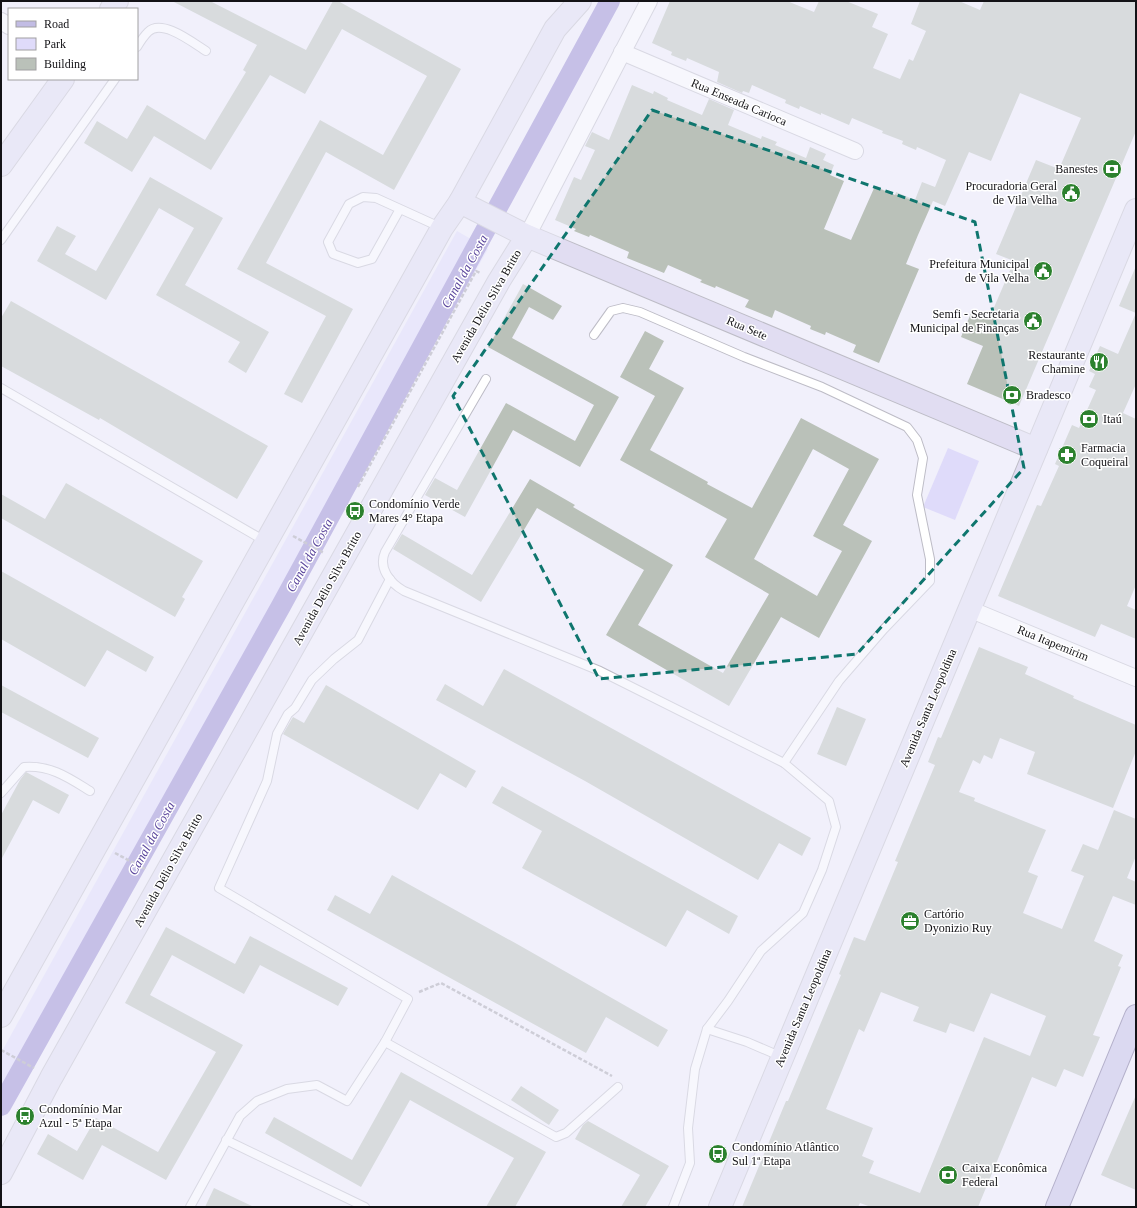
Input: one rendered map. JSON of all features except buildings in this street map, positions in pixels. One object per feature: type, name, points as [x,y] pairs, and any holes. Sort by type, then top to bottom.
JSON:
[{"type":"main road","points":[[1,1016],[442,228],[469,207],[555,29],[572,3]]},
{"type":"main road","points":[[1,165],[61,80]]},
{"type":"main road","name":"Rua Sete","points":[[469,207],[527,236],[1036,450]]},
{"type":"main road","name":"Avenida Santa Leopoldina","points":[[720,1207],[1136,210]]},
{"type":"main road","name":"Avenida Délio Silva Britto","points":[[1,1172],[51,1078],[499,281],[527,236]]},
{"type":"main road","points":[[1057,1207],[1136,1016]]},
{"type":"street","name":"Avenida Délio Silva Britto","points":[[527,236],[649,1]]},
{"type":"street","name":"Rua Enseada Carioca","points":[[622,52],[855,151]]},
{"type":"street","name":"Rua Itapemirim","points":[[969,609],[1136,678]]},
{"type":"lane","points":[[138,46],[148,31],[159,28],[170,29],[206,50]]},
{"type":"lane","points":[[1,240],[113,80]]},
{"type":"lane","points":[[400,208],[372,259],[358,263],[333,254],[328,242],[349,204],[363,197],[376,198],[400,208],[442,228]]},
{"type":"lane","points":[[594,335],[611,311],[623,308],[640,312],[744,357],[822,387],[908,427],[917,440],[922,458],[917,495],[930,558],[930,581],[884,629],[839,681],[784,763]]},
{"type":"lane","points":[[486,378],[385,552],[383,565],[390,579],[404,591],[600,671],[784,763],[829,801],[836,827],[822,870],[803,912],[761,951],[728,1001],[707,1029],[696,1069],[689,1121],[690,1163],[673,1207]]},
{"type":"lane","points":[[1,388],[267,542]]},
{"type":"lane","points":[[190,1207],[240,1116],[257,1101],[287,1089],[317,1085],[347,1101],[385,1042],[408,999],[219,888],[268,781],[277,734],[288,714],[295,708],[312,680],[334,659],[358,640],[390,579]]},
{"type":"lane","points":[[1,793],[24,767],[38,766],[61,773],[90,792]]},
{"type":"lane","points":[[707,1029],[747,1042],[782,1057]]},
{"type":"lane","points":[[385,1042],[556,1138],[566,1133],[618,1087]]},
{"type":"lane","points":[[226,1140],[365,1207]]},
{"type":"path","points":[[308,544],[319,550]]},
{"type":"path","points":[[130,860],[141,867]]},
{"type":"path","points":[[408,999],[441,983],[615,1077]]},
{"type":"path","points":[[1,1050],[29,1065]]},
{"type":"highlighted area","points":[[652,110],[975,222],[1024,468],[857,654],[599,679],[453,396]]},
{"type":"green space","points":[[457,231],[488,249],[1,1107],[1,1053]]},
{"type":"green space","points":[[948,448],[979,461],[955,520],[923,507]]},
{"type":"waterway","name":"Canal da Costa","points":[[1,1106],[281,606],[610,1]]},
{"type":"place","name":"Banestes","points":[[1112,169]]},
{"type":"place","name":"Procuradoria Geral de Vila Velha","points":[[1071,193]]},
{"type":"place","name":"Prefeitura Municipal de Vila Velha","points":[[1043,271]]},
{"type":"place","name":"Semfi - Secretaria Municipal de Finanças","points":[[1033,321]]},
{"type":"place","name":"Restaurante Chamine","points":[[1099,362]]},
{"type":"place","name":"Bradesco","points":[[1012,395]]},
{"type":"place","name":"Itaú","points":[[1089,419]]},
{"type":"place","name":"Farmacia Coqueiral","points":[[1067,455]]},
{"type":"place","name":"Condomínio Verde Mares 4° Etapa","points":[[355,511]]},
{"type":"place","name":"Cartório Dyonizio Ruy","points":[[910,921]]},
{"type":"place","name":"Condomínio Mar Azul - 5ª Etapa","points":[[25,1116]]},
{"type":"place","name":"Condomínio Atlântico Sul 1ª Etapa","points":[[718,1154]]},
{"type":"place","name":"Caixa Econômica Federal","points":[[948,1175]]}]
